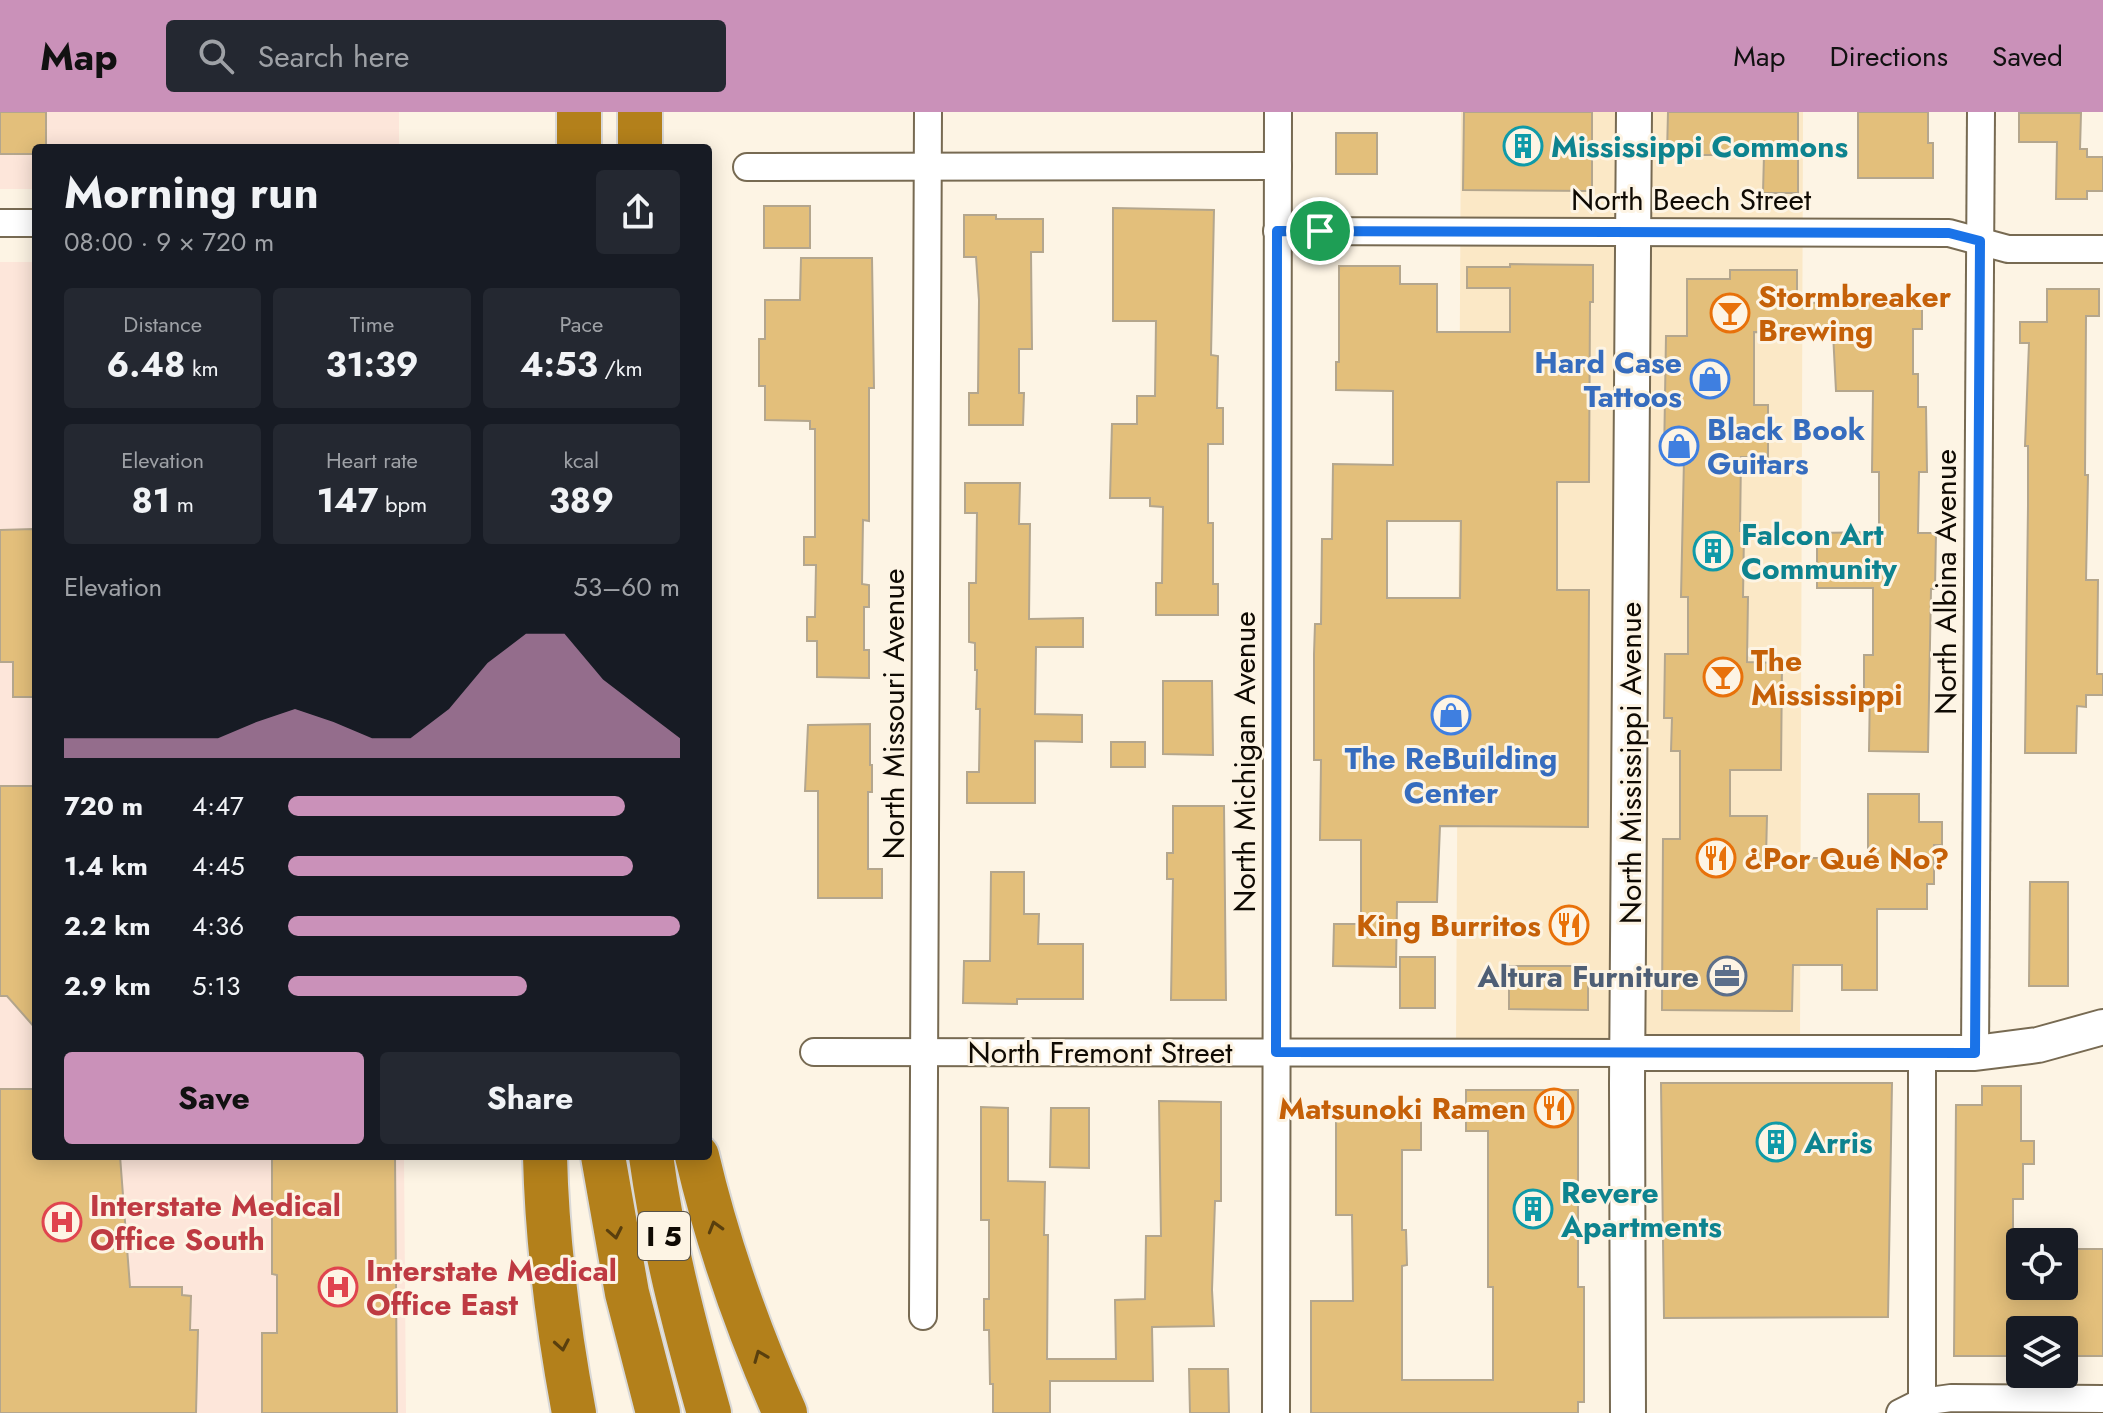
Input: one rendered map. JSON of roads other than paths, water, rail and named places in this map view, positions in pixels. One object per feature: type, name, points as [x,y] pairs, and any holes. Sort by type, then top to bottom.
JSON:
[{"type":"highway","points":[[579,112],[579,144]]},
{"type":"highway","points":[[640,112],[640,144]]},
{"type":"highway","points":[[545,1160],[546,1227],[554,1299],[574,1413]]},
{"type":"highway","name":"I 5","points":[[604,1160],[627,1293],[658,1413]]},
{"type":"highway","name":"I 5","points":[[652,1160],[658,1209],[681,1315],[709,1413]]},
{"type":"highway","points":[[698,1160],[733,1285],[785,1413]]},
{"type":"street","name":"North Missouri Avenue","points":[[923,1316],[928,112]]},
{"type":"street","name":"North Michigan Avenue","points":[[1276,1413],[1278,112]]},
{"type":"street","name":"North Mississippi Avenue","points":[[1628,1413],[1634,112]]},
{"type":"street","name":"North Albina Avenue","points":[[1975,1053],[1981,112]]},
{"type":"street","points":[[747,167],[1278,166]]},
{"type":"street","points":[[0,223],[32,223]]},
{"type":"street","name":"North Beech Street","points":[[1277,231],[1949,233],[2008,249],[2103,249]]},
{"type":"street","name":"North Fremont Street","points":[[814,1052],[1975,1053],[2038,1045],[2103,1027]]},
{"type":"street","points":[[1922,1053],[1911,1408],[1951,1398],[2103,1399]]},
{"type":"place","name":"Mississippi Commons","points":[[1523,146]]},
{"type":"place","name":"Stormbreaker Brewing","points":[[1730,313]]},
{"type":"place","name":"Hard Case Tattoos","points":[[1710,379]]},
{"type":"place","name":"Black Book Guitars","points":[[1679,446]]},
{"type":"place","name":"Falcon Art Community","points":[[1713,551]]},
{"type":"place","name":"The Mississippi","points":[[1723,677]]},
{"type":"place","name":"The ReBuilding Center","points":[[1451,715]]},
{"type":"place","name":"¿Por Qué No?","points":[[1716,858]]},
{"type":"place","name":"King Burritos","points":[[1569,925]]},
{"type":"place","name":"Altura Furniture","points":[[1727,976]]},
{"type":"place","name":"Matsunoki Ramen","points":[[1554,1108]]},
{"type":"place","name":"Arris","points":[[1776,1142]]},
{"type":"place","name":"Revere Apartments","points":[[1533,1209]]},
{"type":"place","name":"Interstate Medical Office South","points":[[62,1222]]},
{"type":"place","name":"Interstate Medical Office East","points":[[338,1287]]}]
